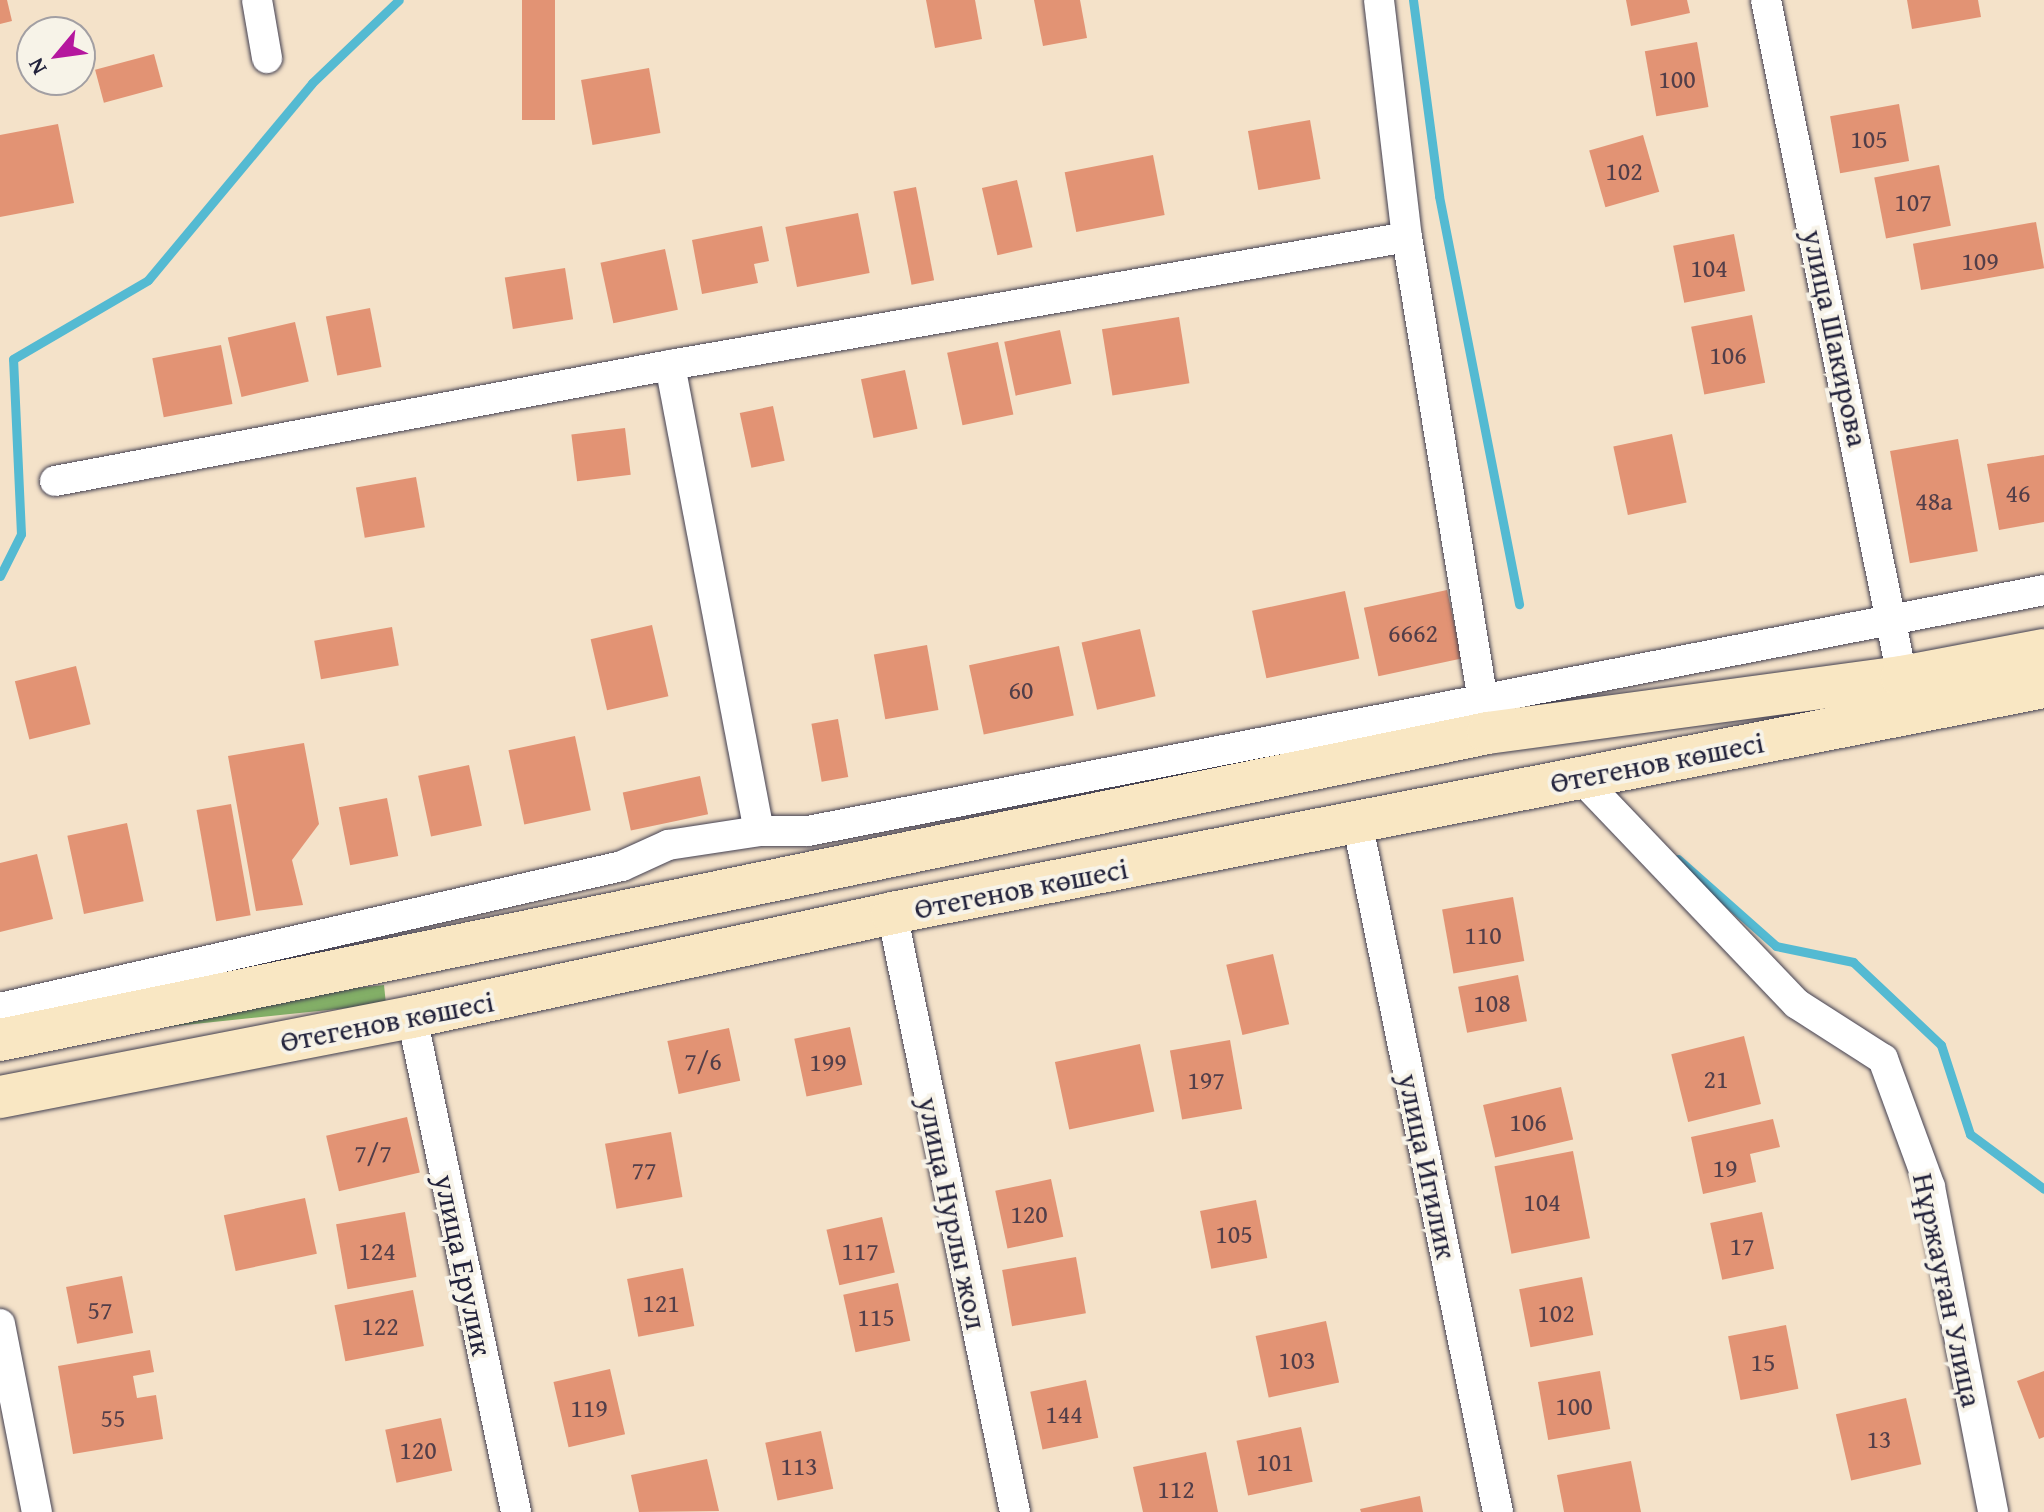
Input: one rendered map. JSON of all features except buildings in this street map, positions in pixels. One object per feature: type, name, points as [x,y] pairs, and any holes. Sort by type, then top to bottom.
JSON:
[{"type":"main road","name":"Өтегенов көшесі","points":[[0,1040],[1089,814],[1485,716],[1902,677],[2044,650]]},
{"type":"main road","name":"Өтегенов көшесі","points":[[0,1097],[412,1017],[892,913],[2044,687]]},
{"type":"main road","points":[[1089,814],[1102,871]]},
{"type":"street","points":[[257,0],[267,58]]},
{"type":"street","points":[[1379,0],[1407,237],[1485,716]]},
{"type":"street","name":"улица Шакирова","points":[[1766,0],[1895,622],[1902,677]]},
{"type":"street","points":[[55,481],[670,365],[1407,237]]},
{"type":"street","points":[[670,365],[759,831]]},
{"type":"street","points":[[0,1008],[622,866],[668,845],[759,831],[808,831],[1485,716],[2044,590]]},
{"type":"street","name":"Нұржауған Улица","points":[[1579,776],[1797,1004],[1883,1059],[1930,1187],[1993,1512]]},
{"type":"street","name":"улица Игилик","points":[[1357,821],[1498,1512]]},
{"type":"street","name":"улица Нурлы жол","points":[[892,913],[1015,1512]]},
{"type":"street","name":"улица Ерулик","points":[[412,1017],[516,1512]]},
{"type":"street","points":[[0,1324],[37,1512]]},
{"type":"green space","points":[[384,985],[386,1004],[0,1044],[0,1025]]},
{"type":"waterway","points":[[0,576],[21,534],[13,359],[148,280],[312,83],[399,0]]},
{"type":"waterway","points":[[1413,0],[1439,196],[1519,604]]},
{"type":"waterway","points":[[1678,859],[1776,946],[1853,962],[1941,1045],[1970,1134],[2044,1189]]}]
